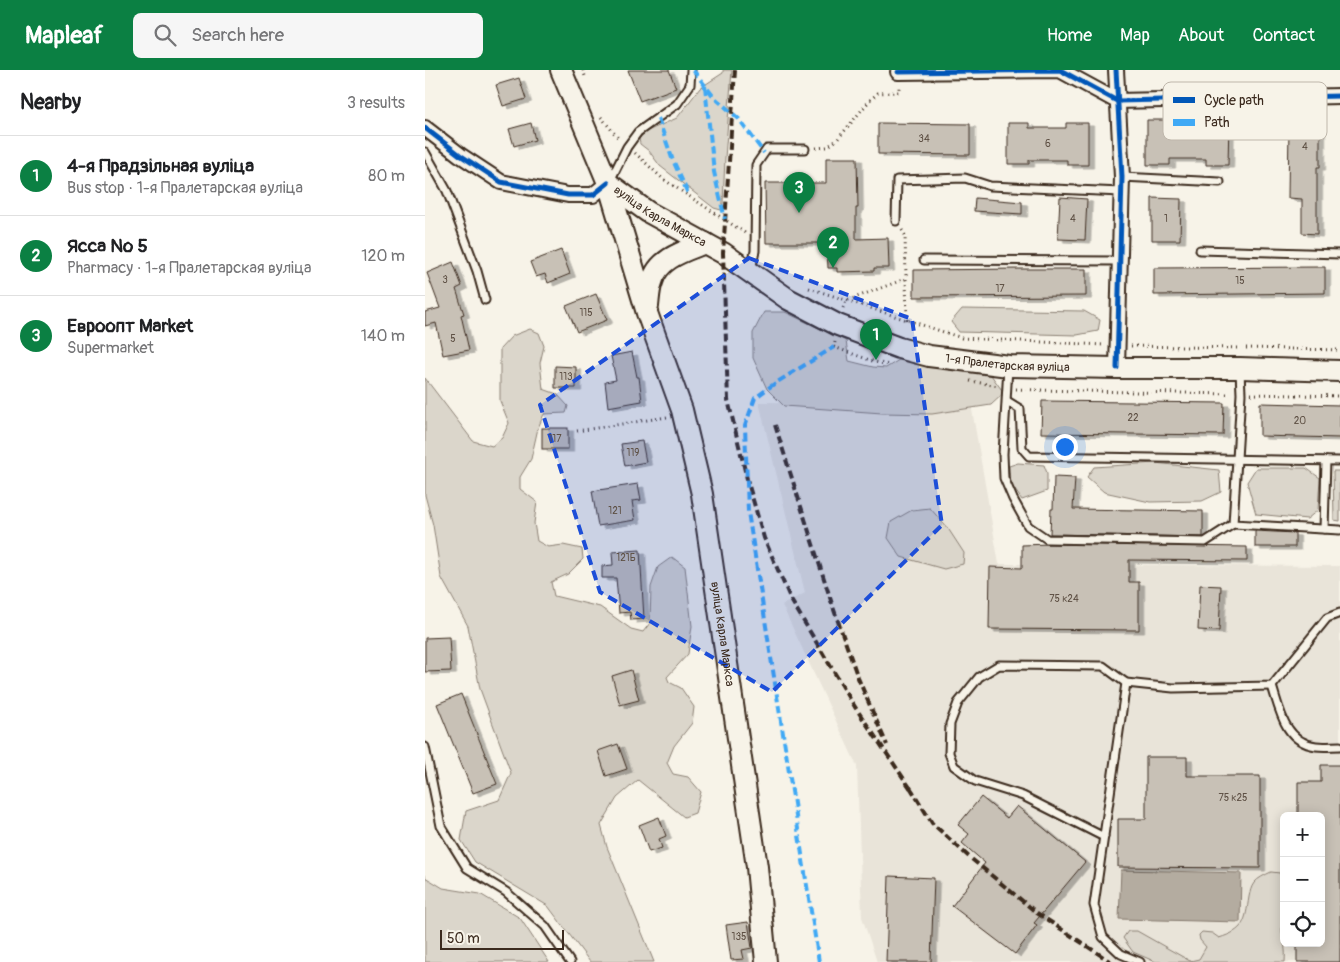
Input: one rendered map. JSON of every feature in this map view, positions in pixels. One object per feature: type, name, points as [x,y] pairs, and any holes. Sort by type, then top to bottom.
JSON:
[{"type":"main road","name":"вуліца Карла Маркса","points":[[561,70],[608,183],[647,313],[682,410],[702,494],[757,867],[766,962]]},
{"type":"main road","name":"вуліца Карла Маркса","points":[[608,183],[648,212],[705,243]]},
{"type":"main road","name":"вуліца Карла Маркса","points":[[647,313],[652,281],[663,262],[679,253],[705,243]]},
{"type":"main road","name":"1-я Пралетарская вуліца","points":[[705,243],[723,253],[788,299],[838,325],[882,342],[929,356],[1009,366],[1340,371]]},
{"type":"street","points":[[898,72],[1060,70],[1117,101],[1163,100]]},
{"type":"street","points":[[1117,70],[1122,176],[1117,368]]},
{"type":"street","points":[[1327,96],[1340,96]]},
{"type":"street","points":[[425,128],[460,155],[501,182],[568,195],[593,195],[608,183]]},
{"type":"lane","points":[[608,183],[627,146],[638,132],[677,104],[690,85],[691,70]]},
{"type":"lane","points":[[750,273],[755,251],[755,165],[767,149],[805,149]]},
{"type":"lane","points":[[425,152],[447,191],[477,271],[485,300]]},
{"type":"lane","points":[[1122,176],[1220,182]]},
{"type":"lane","points":[[896,221],[897,180],[965,178],[990,186],[1121,192]]},
{"type":"lane","points":[[1200,250],[1340,254]]},
{"type":"lane","points":[[924,260],[1119,261]]},
{"type":"lane","points":[[1009,366],[1003,454],[1004,478],[1028,526],[1047,539],[1205,542],[1233,524],[1340,530]]},
{"type":"lane","points":[[1233,524],[1241,394],[1240,368]]},
{"type":"lane","points":[[1007,401],[1020,409],[1022,448],[1029,456],[1340,461]]},
{"type":"lane","points":[[1324,529],[1326,461]]},
{"type":"lane","points":[[1104,837],[1023,796],[975,781],[954,766],[949,753],[950,724],[958,703],[979,677],[999,665],[1103,666],[1126,683],[1173,688],[1272,686],[1327,618],[1340,613]]},
{"type":"lane","points":[[1126,683],[1094,905],[1103,937],[1121,954],[1137,961]]},
{"type":"lane","points":[[1272,686],[1285,726],[1299,741],[1315,746],[1340,746]]},
{"type":"lane","points":[[425,747],[441,826],[467,868],[507,892],[545,926],[570,962]]},
{"type":"path","points":[[583,70],[589,88]]},
{"type":"path","points":[[805,149],[827,146],[837,140],[878,93],[899,92],[898,72]]},
{"type":"path","points":[[599,114],[615,135],[663,179],[744,231],[755,251]]},
{"type":"path","points":[[896,221],[905,235],[907,321]]},
{"type":"path","points":[[843,309],[846,301],[905,280]]},
{"type":"path","points":[[801,285],[962,338],[1117,346],[1340,350]]},
{"type":"path","points":[[577,431],[670,416],[668,410]]},
{"type":"highlighted area","points":[[749,258],[912,319],[942,525],[772,692],[600,592],[540,405]]},
{"type":"shaded area","points":[[723,70],[732,70],[721,210],[714,208],[660,166],[649,151],[640,144],[639,139],[645,132],[677,118],[700,88],[723,73]]},
{"type":"shaded area","points":[[962,309],[1084,311],[1100,320],[1098,331],[1077,335],[959,332],[951,322]]},
{"type":"shaded area","points":[[764,312],[785,312],[846,341],[849,361],[886,368],[902,358],[933,362],[991,375],[1004,393],[991,405],[932,414],[882,413],[784,406],[767,389],[753,358],[753,333]]},
{"type":"shaded area","points":[[530,329],[539,333],[544,346],[540,363],[543,389],[557,394],[568,406],[566,413],[544,414],[538,428],[531,459],[520,477],[520,489],[537,502],[534,523],[537,541],[548,547],[563,545],[582,549],[583,559],[568,574],[551,582],[554,596],[600,607],[631,629],[643,632],[650,623],[651,587],[658,567],[672,557],[685,567],[692,626],[688,654],[667,677],[669,682],[681,688],[694,707],[692,723],[674,746],[667,763],[673,774],[688,777],[701,792],[695,813],[684,817],[638,780],[617,798],[601,825],[607,847],[654,962],[590,962],[548,906],[475,862],[461,840],[466,811],[499,800],[511,773],[480,689],[468,626],[441,577],[433,525],[425,495],[425,378],[473,441],[492,446],[502,438],[509,423],[500,401],[500,349],[512,336]]},
{"type":"shaded area","points":[[759,402],[971,404],[999,564],[1340,566],[1340,962],[877,962],[862,917],[857,766],[782,605],[805,593]]},
{"type":"shaded area","points":[[1018,463],[1044,465],[1047,473],[1047,491],[1022,500],[1010,483],[1009,466]]},
{"type":"shaded area","points":[[1155,463],[1219,470],[1221,492],[1202,501],[1150,502],[1104,492],[1087,477],[1094,467]]},
{"type":"shaded area","points":[[1256,468],[1306,468],[1320,478],[1318,510],[1307,519],[1256,514],[1247,482]]},
{"type":"shaded area","points":[[1333,471],[1340,471],[1340,521],[1334,520]]},
{"type":"shaded area","points":[[930,508],[949,530],[964,553],[963,564],[944,569],[901,557],[888,538],[891,522],[912,510]]},
{"type":"shaded area","points":[[1121,870],[1241,873],[1240,922],[1119,919]]},
{"type":"shaded area","points":[[1271,872],[1280,873],[1280,947],[1284,947],[1285,962],[1156,962],[1133,952],[1123,938],[1128,931],[1137,931],[1190,961],[1199,959],[1206,947],[1200,940],[1199,935],[1202,932],[1212,933],[1219,938],[1239,928],[1245,919],[1253,885],[1260,878]]},
{"type":"shaded area","points":[[425,877],[443,888],[480,894],[520,918],[549,962],[425,962]]},
{"type":"building","points":[[628,70],[669,70],[676,88],[640,101]]},
{"type":"building","points":[[519,78],[526,99],[503,106],[496,85]]},
{"type":"building","points":[[1147,120],[1163,120],[1163,140],[1229,140],[1228,165],[1206,165],[1206,159],[1170,159],[1170,165],[1147,165]]},
{"type":"building","points":[[531,123],[535,140],[514,146],[509,129]]},
{"type":"building","points":[[878,123],[970,124],[970,155],[878,154]]},
{"type":"building","points":[[1008,123],[1029,123],[1029,128],[1066,128],[1066,123],[1088,123],[1088,165],[1067,165],[1067,160],[1029,160],[1029,164],[1008,164]]},
{"type":"building","points":[[1289,140],[1320,140],[1320,167],[1317,167],[1317,234],[1302,233],[1302,199],[1288,198]]},
{"type":"building","points":[[826,158],[857,158],[858,208],[856,208],[856,239],[888,238],[889,268],[874,268],[874,271],[837,272],[837,268],[828,268],[827,243],[766,243],[765,183],[826,183]]},
{"type":"building","points":[[1060,197],[1087,199],[1085,240],[1058,239]]},
{"type":"building","points":[[975,198],[1022,202],[1022,214],[974,211]]},
{"type":"building","points":[[1152,198],[1181,199],[1180,240],[1152,240]]},
{"type":"building","points":[[561,250],[570,274],[548,283],[545,274],[536,277],[530,262]]},
{"type":"building","points":[[453,262],[462,286],[456,289],[464,314],[461,315],[469,350],[443,355],[436,323],[425,326],[425,312],[440,308],[427,273]]},
{"type":"building","points":[[1325,267],[1325,293],[1154,295],[1154,268]]},
{"type":"building","points":[[1086,269],[1086,296],[914,297],[914,270]]},
{"type":"building","points":[[596,294],[607,320],[577,332],[566,306]]},
{"type":"building","points":[[632,352],[637,377],[639,377],[642,401],[608,407],[605,382],[616,380],[611,356]]},
{"type":"building","points":[[555,366],[576,367],[576,388],[555,388]]},
{"type":"building","points":[[1042,401],[1224,403],[1223,435],[1041,433]]},
{"type":"building","points":[[1260,403],[1340,405],[1340,438],[1260,436]]},
{"type":"building","points":[[542,428],[568,428],[568,449],[542,449]]},
{"type":"building","points":[[642,441],[646,462],[625,466],[621,444]]},
{"type":"building","points":[[1054,477],[1075,478],[1073,509],[1203,511],[1203,537],[1050,534]]},
{"type":"building","points":[[638,484],[641,500],[632,501],[635,520],[598,526],[592,491]]},
{"type":"building","points":[[1255,531],[1295,533],[1295,547],[1255,547]]},
{"type":"building","points":[[1022,545],[1247,547],[1247,561],[1129,560],[1129,582],[1139,582],[1139,630],[989,629],[990,567],[1022,568]]},
{"type":"building","points":[[640,550],[644,619],[631,620],[630,612],[619,613],[616,578],[602,578],[602,566],[613,565],[612,552]]},
{"type":"building","points":[[1200,585],[1221,586],[1219,631],[1198,630]]},
{"type":"building","points":[[449,637],[451,671],[425,672],[425,638]]},
{"type":"building","points":[[631,670],[639,700],[620,705],[612,676]]},
{"type":"building","points":[[461,694],[497,784],[473,793],[437,704]]},
{"type":"building","points":[[618,744],[627,769],[606,776],[598,751]]},
{"type":"building","points":[[1146,757],[1187,757],[1187,776],[1260,776],[1260,868],[1118,867],[1118,819],[1146,819]]},
{"type":"building","points":[[1321,765],[1340,765],[1340,962],[1297,962],[1297,947],[1325,947],[1325,812],[1298,812],[1298,782],[1321,782]]},
{"type":"building","points":[[981,797],[1007,818],[1017,806],[1085,862],[1034,923],[1037,925],[1015,954],[952,906],[985,863],[962,843],[969,834],[958,825]]},
{"type":"building","points":[[659,817],[666,836],[659,839],[662,848],[649,852],[639,825]]},
{"type":"building","points":[[889,876],[934,878],[931,962],[886,962]]},
{"type":"building","points":[[748,922],[752,948],[742,950],[744,959],[731,960],[726,925]]},
{"type":"railway","points":[[735,70],[723,253],[728,400],[747,479],[764,538],[791,600],[855,707],[913,792]]},
{"type":"railway","points":[[775,425],[833,607],[858,678],[887,745]]},
{"type":"railway","points":[[910,787],[932,823],[968,856],[1037,913],[1111,962]]},
{"type":"marked path","points":[[693,70],[714,97],[739,119],[764,153]]},
{"type":"marked path","points":[[705,86],[714,172],[725,219]]},
{"type":"marked path","points":[[658,118],[672,158],[689,196]]},
{"type":"marked path","points":[[819,962],[748,512],[745,426],[755,398],[834,347]]},
{"type":"cycle path","points":[[898,72],[1060,70],[1117,101],[1163,100]]},
{"type":"cycle path","points":[[1116,70],[1122,177],[1117,368]]},
{"type":"cycle path","points":[[1327,96],[1340,96]]},
{"type":"cycle path","points":[[425,128],[460,155],[501,182],[568,195],[593,195],[608,183]]},
{"type":"place","name":"Евроопт Market","points":[[799,213]]},
{"type":"place","name":"Ясса № 5","points":[[833,268]]},
{"type":"place","name":"4-я Прадзільная вуліца","points":[[876,360]]}]
